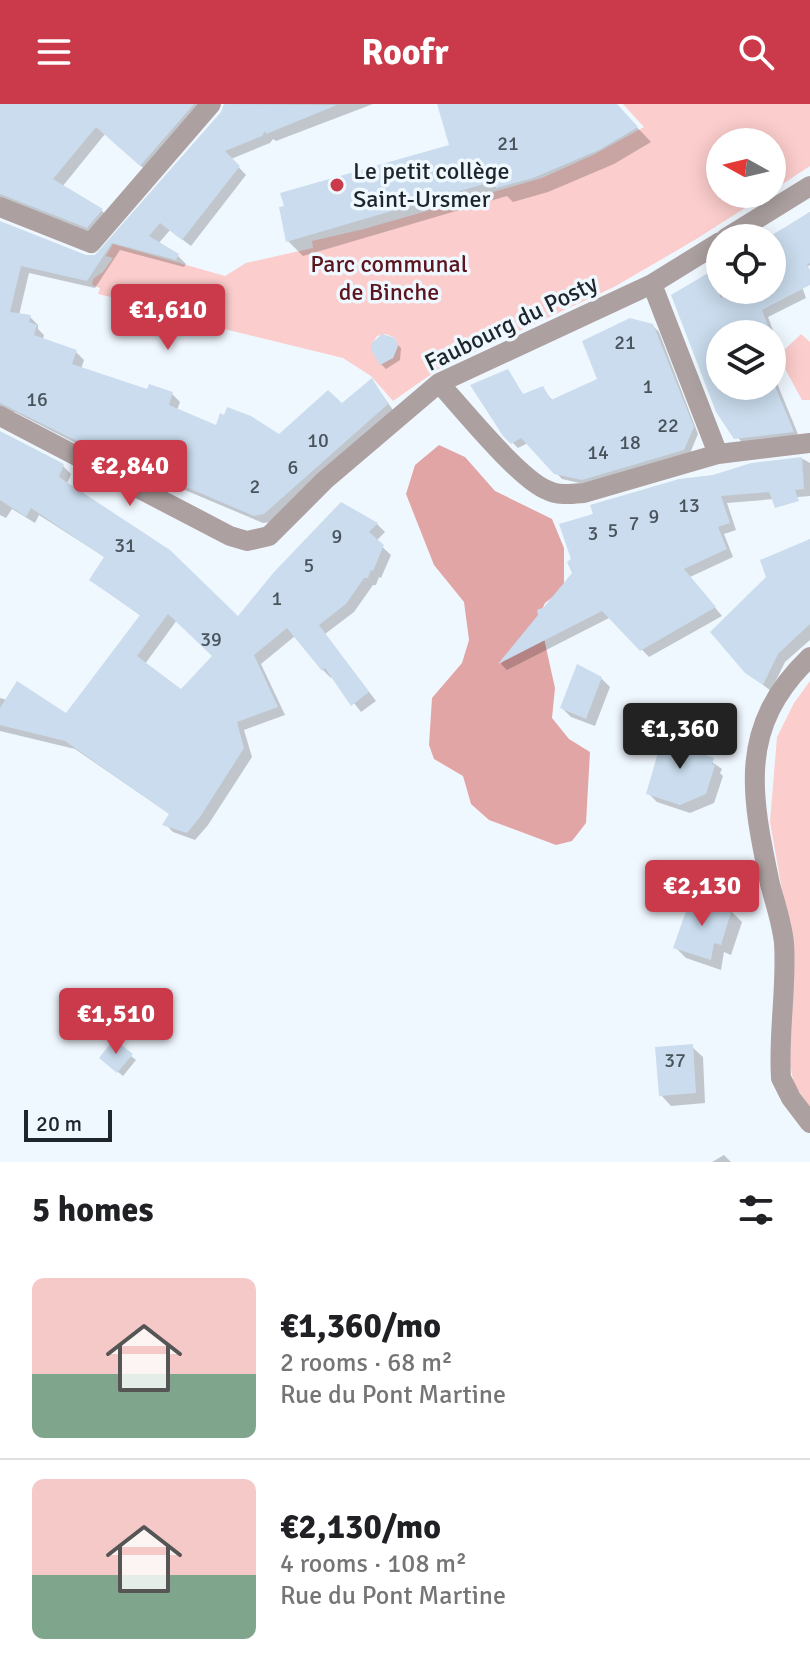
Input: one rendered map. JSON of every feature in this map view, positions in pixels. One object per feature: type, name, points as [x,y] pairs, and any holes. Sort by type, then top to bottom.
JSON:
[{"type":"street","points":[[0,207],[91,243],[211,104]]},
{"type":"street","points":[[749,224],[810,186]]},
{"type":"street","name":"Faubourg du Posty","points":[[0,416],[230,536],[247,541],[269,536],[325,480],[439,383],[652,284],[706,251]]},
{"type":"street","points":[[652,284],[718,454]]},
{"type":"street","points":[[439,383],[527,478],[547,491],[564,494],[584,493],[718,454],[810,443]]},
{"type":"street","points":[[807,1120],[781,1078],[779,1053],[785,970],[783,940],[753,778],[760,732],[775,702],[798,668],[810,657]]},
{"type":"green space","name":"Parc communal de Binche","points":[[623,104],[810,104],[810,166],[786,182],[786,128],[706,128],[706,208],[745,208],[720,224],[706,224],[706,233],[614,287],[440,368],[393,401],[371,376],[343,358],[187,320],[177,324],[175,330],[134,315],[136,303],[98,294],[100,288],[92,285],[93,279],[103,272],[113,258],[106,256],[113,244],[225,276],[246,263],[313,248],[312,241],[542,178],[644,127]],"holes":[[[386,334],[395,338],[398,346],[393,358],[384,361],[376,358],[371,346],[377,336]]]},
{"type":"green space","points":[[801,334],[810,342],[810,400],[802,400],[786,371],[786,348]]},
{"type":"green space","points":[[810,681],[810,1107],[794,1084],[784,1037],[794,958],[770,822],[777,737],[794,703]]},
{"type":"shaded area","points":[[439,445],[465,457],[495,491],[552,519],[564,548],[564,588],[545,603],[539,616],[555,688],[552,718],[569,739],[590,752],[586,823],[572,841],[556,845],[489,820],[471,804],[463,776],[434,759],[429,745],[432,698],[462,663],[469,640],[464,602],[434,565],[406,494],[415,465]]},
{"type":"building","points":[[0,104],[194,104],[140,166],[96,127],[53,179],[103,209],[87,228],[0,194]]},
{"type":"building","points":[[224,104],[337,105],[266,134],[265,131],[262,136],[225,151],[240,166],[182,240],[160,223],[149,236],[179,254],[176,260],[112,243],[87,281],[21,266],[10,312],[31,315],[29,322],[37,325],[34,335],[77,350],[72,364],[147,389],[149,384],[173,392],[169,405],[216,425],[220,413],[224,415],[227,407],[251,416],[279,434],[328,390],[342,403],[372,378],[388,404],[264,514],[254,516],[73,439],[0,403],[0,221],[86,255],[95,255],[221,112]]},
{"type":"building","points":[[437,104],[617,104],[638,127],[599,150],[533,178],[496,188],[494,181],[286,242],[279,207],[284,206],[280,193],[449,145]]},
{"type":"building","points":[[810,212],[810,263],[807,265],[810,285],[786,298],[786,227]]},
{"type":"building","points":[[706,274],[706,304],[774,304],[762,310],[766,320],[706,320],[706,386],[671,295]]},
{"type":"building","points":[[630,318],[653,324],[694,427],[684,450],[582,480],[554,474],[521,438],[511,444],[503,436],[470,385],[508,369],[523,394],[543,386],[551,400],[597,379],[582,341]]},
{"type":"building","points":[[382,334],[395,338],[398,346],[393,358],[380,365],[371,344]]},
{"type":"building","points":[[711,400],[781,400],[794,432],[734,439]]},
{"type":"building","points":[[0,431],[64,464],[59,477],[170,550],[238,616],[274,572],[341,502],[378,523],[369,532],[384,545],[368,578],[364,578],[346,604],[319,625],[369,692],[351,706],[325,668],[322,671],[287,628],[254,655],[278,707],[237,722],[244,748],[187,833],[162,825],[169,814],[65,741],[0,725],[0,708],[17,681],[66,713],[140,615],[89,580],[104,557],[31,508],[26,517],[0,500]],"holes":[[[168,614],[212,656],[181,689],[137,656]]]},
{"type":"building","points":[[802,457],[804,489],[795,490],[799,501],[775,508],[769,492],[721,496],[730,523],[718,527],[727,549],[684,569],[716,607],[640,651],[602,611],[498,664],[538,615],[537,610],[544,607],[572,573],[567,562],[571,559],[559,524],[593,514],[590,505],[679,479],[713,475],[751,463]]},
{"type":"building","points":[[810,539],[810,624],[778,654],[763,685],[745,673],[710,632],[766,577],[760,560]]},
{"type":"building","points":[[577,664],[602,677],[586,719],[560,708]]},
{"type":"building","points":[[664,732],[697,741],[700,753],[714,758],[712,764],[715,765],[706,794],[680,805],[646,794]]},
{"type":"building","points":[[691,897],[732,909],[721,945],[714,943],[711,960],[673,948]]},
{"type":"building","points":[[114,1039],[133,1054],[117,1073],[99,1058]]},
{"type":"building","points":[[693,1044],[696,1093],[659,1096],[655,1047]]},
{"type":"place","name":"Le petit collège Saint-Ursmer","points":[[337,185]]}]
